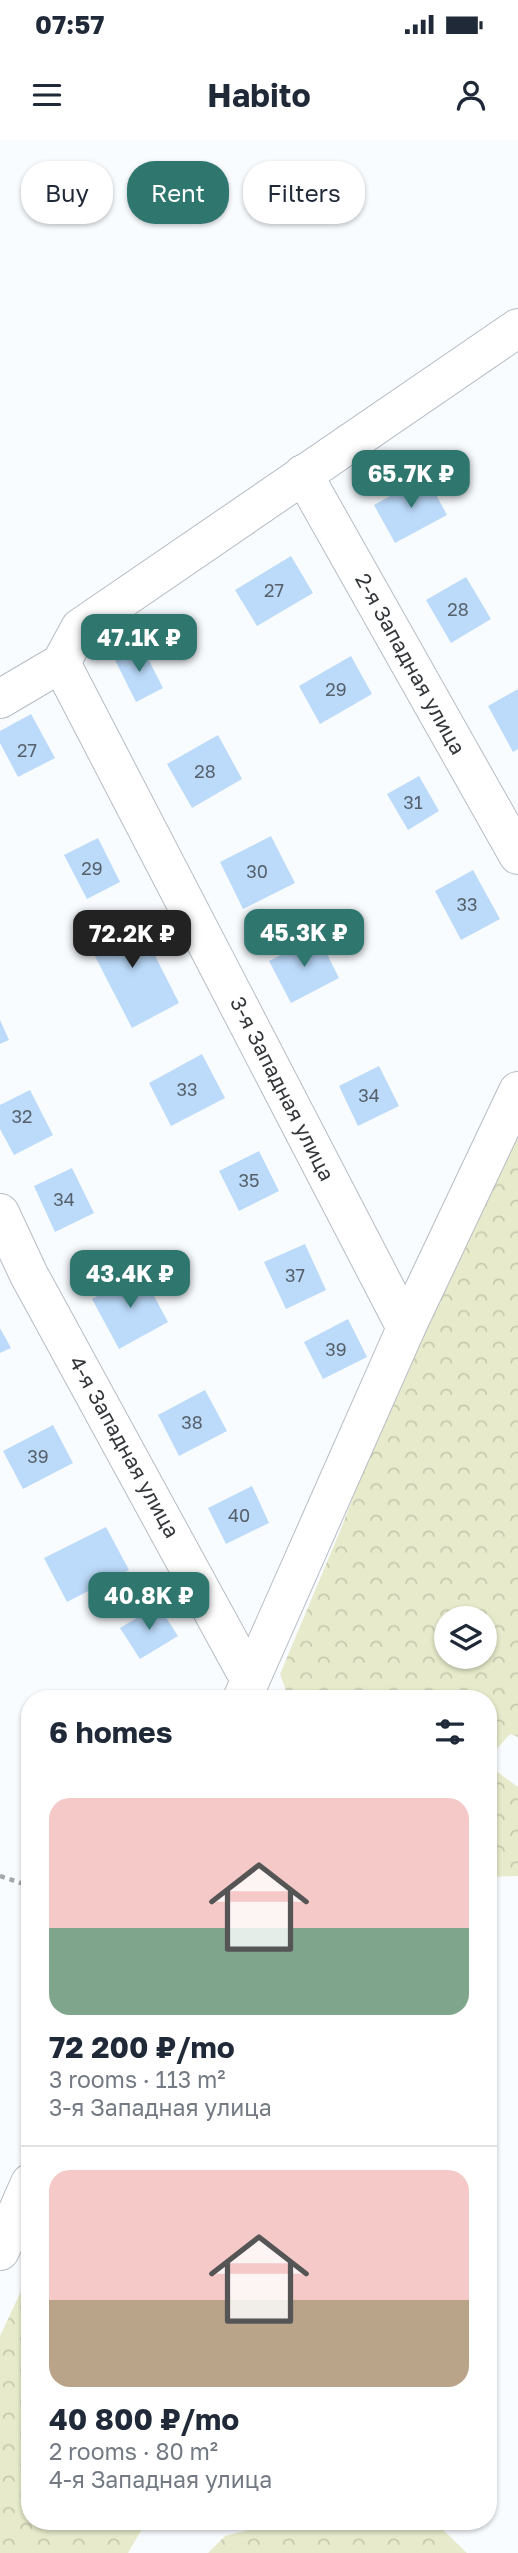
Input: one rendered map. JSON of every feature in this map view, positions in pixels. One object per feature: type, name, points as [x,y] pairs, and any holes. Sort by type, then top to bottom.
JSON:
[{"type":"street","points":[[0,699],[61,663],[80,628],[518,328]]},
{"type":"street","name":"2-я Западная улица","points":[[303,474],[518,855]]},
{"type":"street","name":"3-я Западная улица","points":[[61,663],[406,1328]]},
{"type":"street","points":[[246,1689],[406,1328],[518,1091]]},
{"type":"street","name":"4-я Западная улица","points":[[0,1213],[246,1689]]},
{"type":"street","points":[[0,2251],[21,2203]]},
{"type":"path","points":[[0,1876],[21,1883]]},
{"type":"green space","points":[[518,1135],[518,1737],[510,1734],[497,1749],[497,1690],[286,1690],[280,1674],[340,1531],[418,1329],[486,1204]]},
{"type":"green space","points":[[497,1772],[518,1787],[518,1876],[497,1877]]},
{"type":"green space","points":[[21,2291],[21,2530],[141,2530],[128,2553],[0,2553],[0,2336]]},
{"type":"green space","points":[[248,2530],[443,2530],[467,2553],[208,2553],[225,2536]]},
{"type":"building","points":[[426,476],[447,515],[395,543],[374,505]]},
{"type":"building","points":[[291,556],[313,593],[257,626],[235,590]]},
{"type":"building","points":[[466,577],[491,619],[451,643],[426,600]]},
{"type":"building","points":[[142,647],[163,688],[136,702],[115,660]]},
{"type":"building","points":[[351,656],[372,694],[320,724],[299,686]]},
{"type":"building","points":[[518,689],[518,749],[513,752],[488,706]]},
{"type":"building","points":[[31,714],[55,758],[18,777],[0,743],[0,731]]},
{"type":"building","points":[[218,735],[242,779],[192,808],[167,764]]},
{"type":"building","points":[[419,776],[439,811],[408,830],[387,794]]},
{"type":"building","points":[[271,836],[295,883],[243,909],[220,862]]},
{"type":"building","points":[[98,838],[120,882],[87,899],[64,855]]},
{"type":"building","points":[[473,870],[500,919],[461,940],[435,891]]},
{"type":"building","points":[[133,912],[179,1003],[132,1028],[85,937]]},
{"type":"building","points":[[318,936],[339,978],[291,1003],[269,961]]},
{"type":"building","points":[[0,1020],[9,1040],[0,1044]]},
{"type":"building","points":[[202,1054],[225,1098],[171,1126],[149,1083]]},
{"type":"building","points":[[379,1066],[399,1106],[358,1126],[339,1086]]},
{"type":"building","points":[[30,1090],[53,1135],[14,1155],[0,1129],[0,1105]]},
{"type":"building","points":[[259,1151],[279,1191],[239,1211],[219,1171]]},
{"type":"building","points":[[72,1168],[94,1213],[55,1232],[34,1186]]},
{"type":"building","points":[[305,1244],[326,1290],[286,1309],[264,1262]]},
{"type":"building","points":[[141,1272],[168,1322],[119,1349],[92,1299]]},
{"type":"building","points":[[348,1319],[367,1357],[323,1379],[304,1342]]},
{"type":"building","points":[[0,1328],[11,1348],[0,1353]]},
{"type":"building","points":[[205,1390],[227,1431],[179,1456],[158,1415]]},
{"type":"building","points":[[53,1425],[73,1463],[23,1489],[3,1451]]},
{"type":"building","points":[[252,1486],[269,1523],[226,1544],[208,1508]]},
{"type":"building","points":[[106,1527],[129,1570],[67,1602],[44,1558]]},
{"type":"building","points":[[158,1605],[178,1636],[140,1659],[120,1628]]}]
